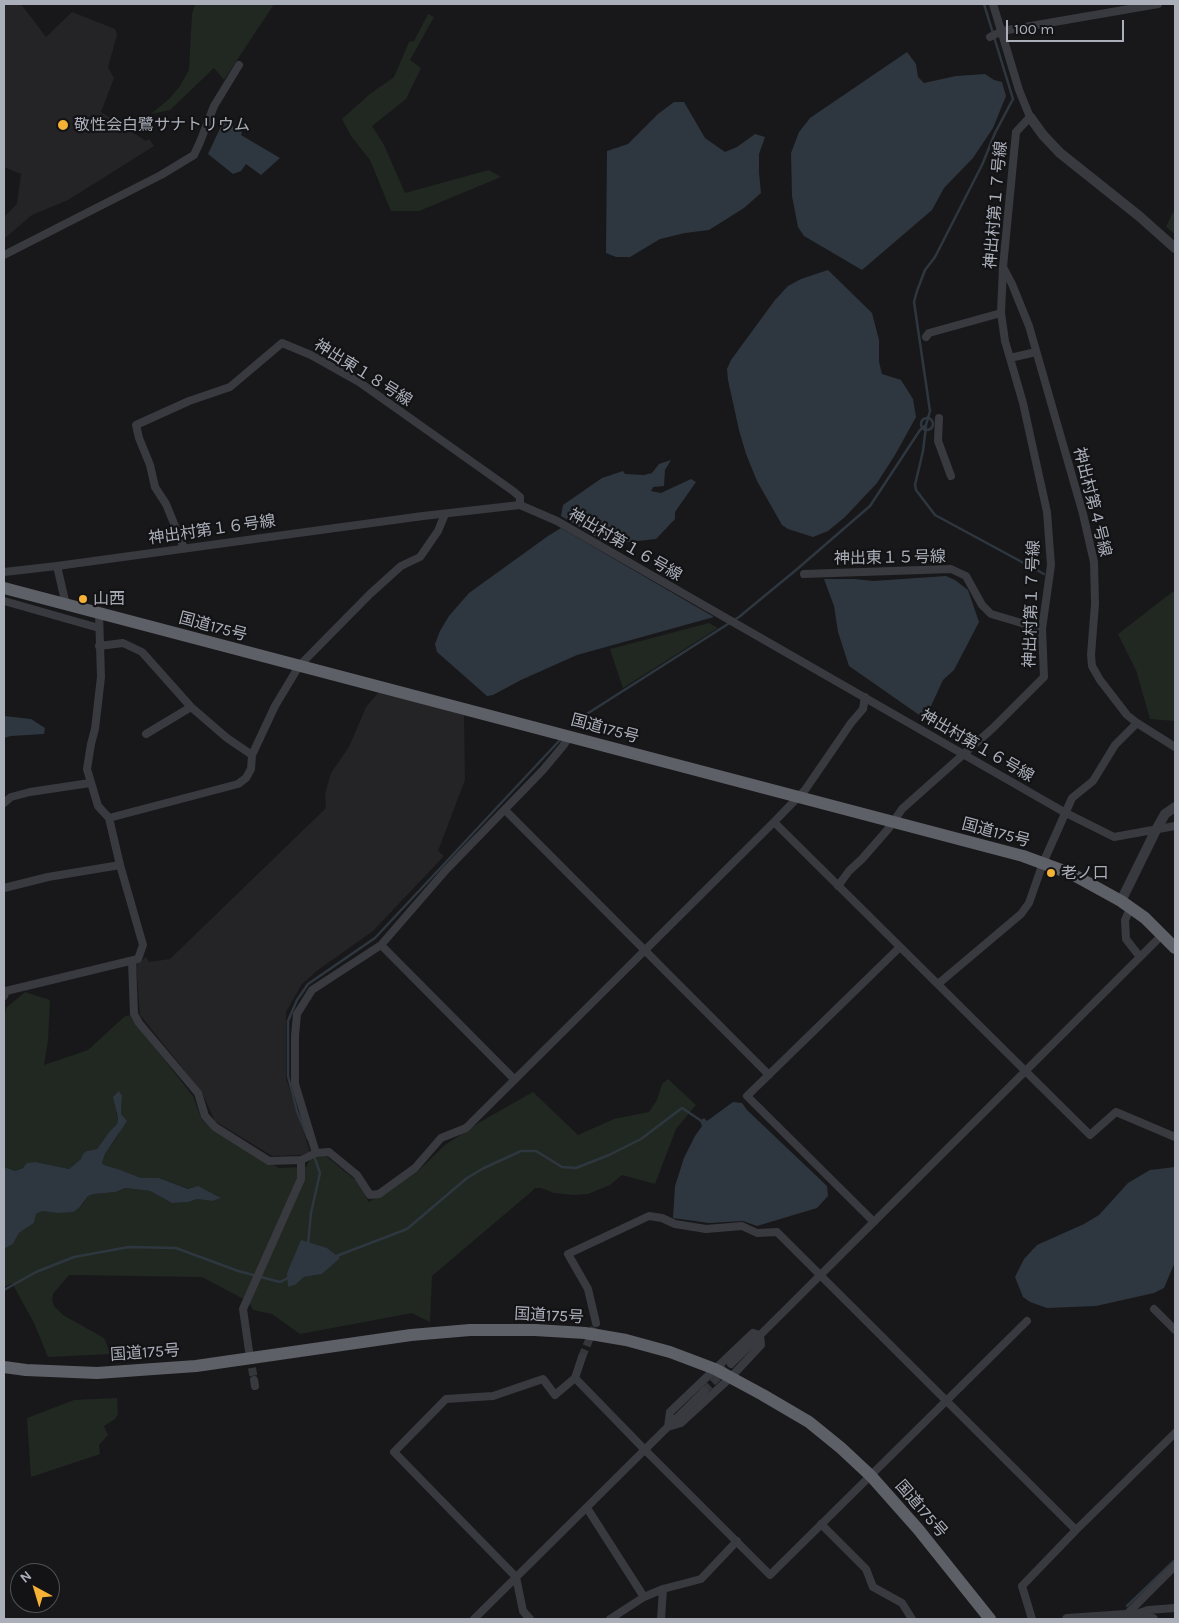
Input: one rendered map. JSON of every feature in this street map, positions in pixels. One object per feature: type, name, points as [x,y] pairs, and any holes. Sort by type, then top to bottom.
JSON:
[{"type":"highway","name":"国道175号","points":[[4,588],[797,798],[894,821],[1043,863],[1072,874],[1126,904],[1163,934],[1175,948]]},
{"type":"highway","name":"国道175号","points":[[4,1367],[97,1374],[196,1366],[411,1335],[470,1330],[585,1332],[626,1340],[670,1352],[715,1369],[731,1371],[809,1422],[871,1476],[918,1529],[990,1619]]},
{"type":"street","points":[[993,4],[1019,90],[1030,117],[1043,135],[1060,153],[1140,216],[1175,248]]},
{"type":"street","points":[[990,37],[1002,31],[1158,4]]},
{"type":"street","points":[[4,255],[160,175],[194,155],[214,106],[239,65]]},
{"type":"street","name":"神出村第１７号線","points":[[838,886],[894,821],[902,809],[993,728],[1044,677],[1042,629],[1051,565],[1047,512],[1001,313],[1003,268],[1016,132],[1030,117]]},
{"type":"street","name":"神出村第４号線","points":[[1003,268],[1012,284],[1029,326],[1083,514],[1094,562],[1095,604],[1090,655],[1092,666],[1100,680],[1127,715],[1175,747]]},
{"type":"street","points":[[926,337],[929,332],[1001,313]]},
{"type":"street","name":"神出東１８号線","points":[[184,548],[166,504],[155,487],[150,465],[136,425],[189,401],[230,387],[282,343],[311,354],[366,387],[513,491],[520,497],[520,505]]},
{"type":"street","points":[[1010,358],[1036,352]]},
{"type":"street","points":[[939,418],[938,441],[951,476]]},
{"type":"street","name":"神出村第１６号線","points":[[4,572],[520,505],[557,521],[1064,812],[1114,837],[1175,826]]},
{"type":"street","points":[[109,818],[238,784],[246,778],[251,769],[250,760],[252,755],[275,706],[300,666],[370,594],[401,566],[420,557],[438,531],[445,514]]},
{"type":"street","points":[[57,566],[66,605]]},
{"type":"street","name":"神出東１５号線","points":[[804,574],[951,569],[966,576],[982,604],[991,614],[1042,629]]},
{"type":"street","points":[[4,601],[99,628]]},
{"type":"street","points":[[4,996],[6,991],[138,959],[143,945],[120,865],[109,818],[98,806],[87,769],[95,729],[101,677],[99,613]]},
{"type":"street","points":[[99,646],[123,643],[142,652],[190,707],[227,738],[252,755]]},
{"type":"street","points":[[132,961],[134,1014],[198,1093],[205,1116],[214,1127],[269,1161],[301,1160],[316,1152],[329,1152],[358,1175],[370,1195],[379,1194],[415,1168],[441,1138],[466,1128],[774,822],[805,790],[851,723],[863,709],[865,697]]},
{"type":"street","points":[[146,734],[190,707]]},
{"type":"street","points":[[938,984],[1022,914],[1029,903],[1043,863],[1064,812],[1072,798],[1093,781],[1115,745],[1138,723]]},
{"type":"street","points":[[316,1152],[295,1084],[295,1036],[298,1014],[312,990],[381,946],[446,870],[543,770],[569,737]]},
{"type":"street","points":[[4,803],[11,797],[30,792],[90,783]]},
{"type":"street","points":[[1140,957],[1126,939],[1126,904],[1156,830],[1166,814],[1175,807]]},
{"type":"street","points":[[505,810],[769,1075]]},
{"type":"street","points":[[774,822],[1090,1135],[1116,1112],[1175,1137]]},
{"type":"street","points":[[4,888],[48,877],[120,865]]},
{"type":"street","points":[[668,1427],[681,1423],[731,1371],[760,1335],[1163,934]]},
{"type":"street","points":[[381,946],[514,1079]]},
{"type":"street","points":[[874,1222],[747,1096],[900,947]]},
{"type":"street","points":[[249,1351],[243,1309],[300,1179],[301,1160]]},
{"type":"street","points":[[596,1323],[588,1289],[568,1254],[649,1216],[662,1218],[676,1224],[706,1229],[742,1226],[757,1232],[777,1232],[1076,1530]]},
{"type":"street","points":[[1154,1309],[1175,1330]]},
{"type":"street","points":[[575,1378],[770,1574],[1027,1321]]},
{"type":"street","points":[[668,1427],[670,1412],[754,1333],[760,1335]]},
{"type":"street","points":[[731,1371],[761,1345],[760,1335]]},
{"type":"street","points":[[530,1619],[523,1611],[516,1576],[394,1452],[446,1399],[493,1396],[543,1379],[555,1395],[575,1378],[582,1357]]},
{"type":"street","points":[[474,1619],[704,1391]]},
{"type":"street","points":[[1032,1619],[1022,1586],[1175,1433]]},
{"type":"street","points":[[586,1508],[644,1597]]},
{"type":"street","points":[[821,1524],[866,1569],[873,1587],[902,1604],[912,1619]]},
{"type":"street","points":[[610,1619],[644,1597],[663,1589],[701,1579],[737,1542]]},
{"type":"street","points":[[1129,1615],[1175,1566]]},
{"type":"street","points":[[661,1619],[663,1589]]},
{"type":"street","points":[[1067,1619],[1129,1615],[1148,1610],[1175,1608]]},
{"type":"street","points":[[1129,1615],[1153,1619]]},
{"type":"shaded area","name":"敬性会白鷺サナトリウム","points":[[4,4],[21,4],[46,37],[72,12],[115,29],[117,35],[108,67],[114,78],[101,112],[146,141],[149,139],[154,146],[68,200],[32,215],[4,239],[4,217],[17,204],[21,174],[4,167]]},
{"type":"shaded area","points":[[195,4],[274,4],[224,80],[214,68],[170,110],[151,114],[169,99],[180,86],[189,70],[192,14]]},
{"type":"shaded area","points":[[428,14],[434,17],[410,60],[421,68],[406,99],[372,126],[384,145],[405,193],[489,170],[501,177],[419,211],[391,211],[370,160],[351,136],[342,119],[370,94],[394,77],[409,42],[414,41]]},
{"type":"shaded area","points":[[907,52],[916,64],[918,77],[924,83],[956,76],[985,74],[994,80],[1002,82],[1006,96],[993,128],[973,158],[944,188],[932,210],[862,270],[804,236],[798,227],[792,196],[791,153],[799,132],[810,118]]},
{"type":"shaded area","points":[[674,102],[684,102],[705,138],[725,152],[737,147],[755,134],[765,137],[759,154],[761,193],[744,208],[709,230],[660,239],[630,257],[616,257],[606,253],[607,151],[628,144],[658,114]]},
{"type":"shaded area","points":[[224,120],[242,132],[241,135],[280,158],[261,175],[246,164],[241,171],[233,174],[208,154]]},
{"type":"shaded area","points":[[1175,208],[1175,234],[1166,227]]},
{"type":"shaded area","points":[[828,270],[872,313],[879,340],[879,362],[882,374],[901,380],[913,399],[916,417],[877,483],[845,517],[828,531],[813,537],[788,529],[782,525],[757,481],[739,430],[727,369],[731,360],[775,300],[788,286],[801,279]]},
{"type":"shaded area","points":[[671,460],[665,470],[664,486],[653,487],[651,491],[661,493],[691,479],[696,482],[675,512],[675,519],[656,539],[611,544],[561,516],[563,505],[602,478],[623,471],[625,474],[644,475],[652,473],[659,464]]},
{"type":"shaded area","points":[[561,528],[714,617],[577,655],[521,680],[493,695],[487,696],[437,652],[435,644],[440,631],[449,616],[469,593]]},
{"type":"shaded area","points":[[946,576],[968,590],[979,622],[954,670],[943,680],[925,719],[849,666],[838,632],[834,606],[824,579],[873,581]]},
{"type":"shaded area","points":[[1175,590],[1175,721],[1150,719],[1136,670],[1118,634]]},
{"type":"shaded area","points":[[709,623],[718,628],[623,688],[610,649]]},
{"type":"shaded area","points":[[379,692],[464,715],[465,780],[438,851],[444,856],[373,931],[318,970],[302,984],[286,1012],[286,1078],[310,1152],[301,1155],[272,1156],[215,1121],[201,1091],[140,1015],[136,965],[146,957],[149,962],[170,959],[326,808],[325,794],[331,773],[349,747],[366,707]]},
{"type":"shaded area","points":[[4,716],[31,719],[45,728],[44,734],[4,738]]},
{"type":"shaded area","points":[[25,992],[50,1000],[48,1040],[44,1065],[88,1050],[124,1017],[129,1015],[193,1096],[202,1120],[214,1130],[279,1168],[306,1167],[311,1158],[326,1156],[358,1182],[369,1202],[419,1170],[445,1145],[480,1122],[533,1092],[578,1135],[614,1119],[649,1112],[657,1100],[662,1084],[668,1079],[696,1105],[676,1129],[655,1184],[622,1175],[610,1185],[588,1194],[554,1193],[541,1188],[535,1188],[432,1276],[430,1322],[412,1313],[300,1334],[272,1314],[253,1310],[249,1302],[202,1277],[69,1275],[53,1294],[54,1306],[63,1315],[104,1338],[111,1354],[48,1357],[34,1323],[12,1283],[4,1287],[4,1249],[13,1244],[19,1233],[34,1223],[36,1214],[42,1211],[57,1213],[81,1207],[88,1196],[116,1192],[125,1188],[150,1191],[172,1203],[189,1202],[197,1199],[213,1201],[189,1189],[159,1178],[141,1178],[102,1163],[105,1154],[119,1134],[122,1096],[116,1112],[117,1124],[97,1149],[88,1151],[69,1169],[36,1162],[15,1171],[4,1167],[4,1019],[6,1008]],"holes":[[[327,1248],[339,1258],[322,1274],[304,1277],[295,1285],[288,1287]]]},
{"type":"shaded area","points":[[119,1091],[122,1096],[121,1114],[127,1121],[105,1154],[102,1163],[141,1178],[159,1178],[188,1189],[198,1186],[221,1198],[212,1201],[197,1199],[189,1202],[172,1203],[150,1191],[125,1188],[116,1192],[94,1194],[88,1196],[80,1207],[73,1212],[57,1213],[42,1211],[36,1214],[34,1223],[19,1233],[13,1244],[4,1249],[4,1167],[15,1171],[23,1168],[27,1163],[36,1162],[69,1169],[87,1151],[97,1149],[117,1124],[118,1118],[113,1097]]},
{"type":"shaded area","points":[[733,1102],[742,1103],[747,1110],[827,1186],[828,1196],[817,1208],[757,1226],[743,1221],[709,1223],[673,1218],[675,1186],[684,1158],[702,1126],[700,1121],[704,1118],[707,1121]]},
{"type":"shaded area","points":[[1175,1167],[1175,1262],[1164,1288],[1154,1293],[1096,1306],[1047,1308],[1030,1302],[1023,1297],[1015,1277],[1024,1259],[1037,1245],[1084,1224],[1099,1215],[1128,1183],[1150,1170]]},
{"type":"shaded area","points":[[301,1240],[327,1248],[340,1258],[322,1274],[304,1277],[295,1285],[288,1287],[287,1273]]},
{"type":"shaded area","points":[[117,1398],[118,1414],[115,1419],[104,1426],[108,1435],[99,1445],[100,1454],[31,1477],[27,1418],[74,1400]]},
{"type":"waterway","points":[[571,724],[739,617],[796,570],[870,506],[920,430],[926,425],[930,411],[914,302],[925,270],[935,257],[1013,99],[984,4]]},
{"type":"waterway","points":[[927,418],[933,424],[927,430],[921,424],[927,418]]},
{"type":"waterway","points":[[926,426],[923,451],[915,485],[916,490],[935,515],[1044,574]]},
{"type":"waterway","points":[[308,1139],[297,1111],[288,1076],[288,1021],[297,1000],[308,984],[375,938],[560,740]]},
{"type":"waterway","points":[[334,1257],[407,1229],[467,1178],[521,1151],[536,1151],[562,1167],[576,1168],[609,1155],[641,1139],[682,1108],[703,1122]]},
{"type":"waterway","points":[[308,1244],[311,1213],[320,1173],[314,1156]]},
{"type":"waterway","points":[[4,1290],[36,1272],[74,1257],[129,1247],[176,1248],[238,1271],[280,1282],[290,1277]]},
{"type":"waterway","points":[[1127,1606],[1175,1560]]},
{"type":"tunnel","points":[[582,1357],[596,1323]]},
{"type":"tunnel","points":[[250,1356],[254,1380]]},
{"type":"tunnel","points":[[704,1391],[731,1364]]},
{"type":"place","name":"敬性会白鷺サナトリウム","points":[[63,125]]},
{"type":"place","name":"山西","points":[[83,599]]},
{"type":"place","name":"老ノ口","points":[[1051,873]]}]
